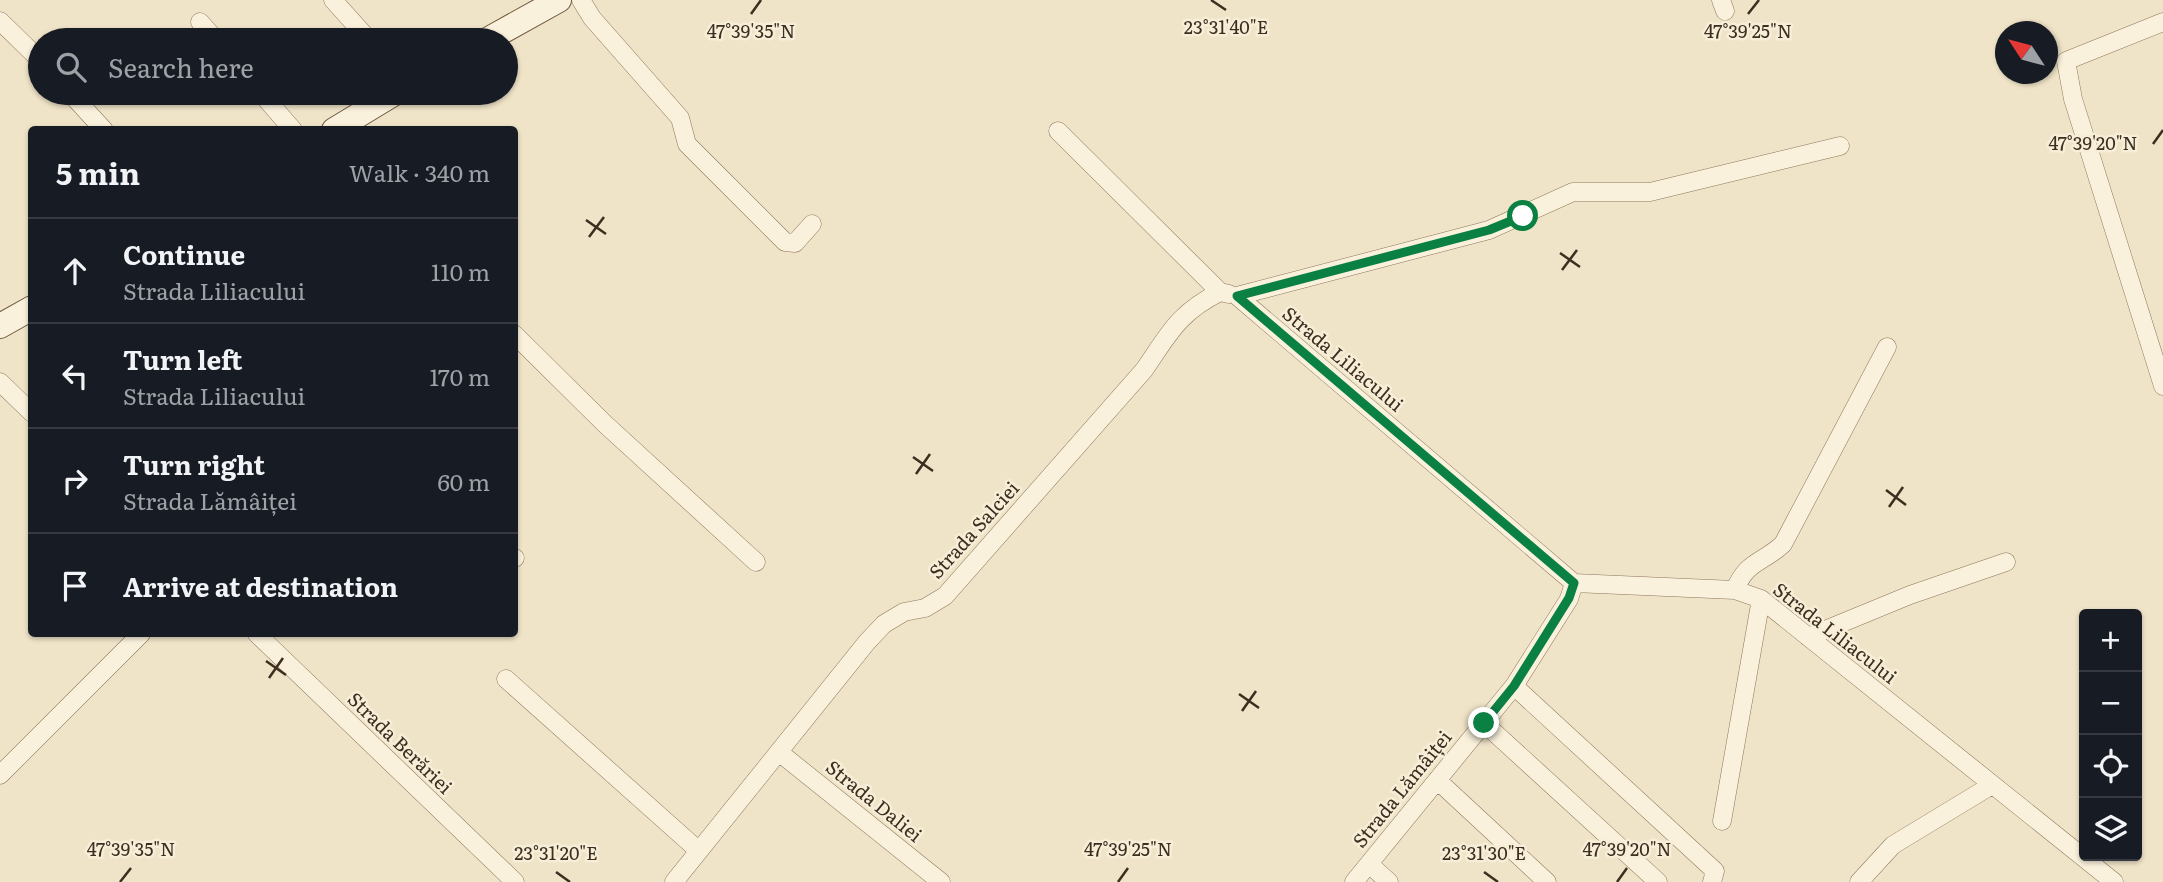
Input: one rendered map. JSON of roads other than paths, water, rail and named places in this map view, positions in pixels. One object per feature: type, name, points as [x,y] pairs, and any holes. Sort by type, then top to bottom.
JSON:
[{"type":"street","points":[[333,0],[358,28]]},
{"type":"street","points":[[508,28],[558,0]]},
{"type":"street","points":[[581,0],[592,18],[680,118],[687,144],[785,242],[795,243],[812,224]]},
{"type":"street","points":[[0,21],[28,48]]},
{"type":"street","points":[[200,22],[205,28]]},
{"type":"street","points":[[2163,22],[2066,61],[2073,99],[2163,386]]},
{"type":"street","points":[[81,105],[100,126]]},
{"type":"street","points":[[271,105],[290,126]]},
{"type":"street","points":[[341,126],[375,105]]},
{"type":"street","name":"Strada Liliacului","points":[[1058,131],[1228,294],[1574,583],[1734,590],[1761,599],[2114,882]]},
{"type":"street","name":"Strada Liliacului","points":[[1228,294],[1489,230],[1573,192],[1650,192],[1840,146]]},
{"type":"street","name":"Strada Salciei","points":[[674,882],[867,642],[884,624],[904,612],[925,608],[945,596],[1144,370],[1167,332],[1185,314],[1228,294]]},
{"type":"street","points":[[0,326],[28,310]]},
{"type":"street","points":[[518,338],[605,424],[756,562]]},
{"type":"street","points":[[1734,590],[1741,573],[1771,555],[1783,544],[1887,347]]},
{"type":"street","points":[[0,382],[28,409]]},
{"type":"street","points":[[1808,637],[1910,595],[2006,562]]},
{"type":"street","name":"Strada Lămâiței","points":[[1354,882],[1514,686],[1569,598],[1574,583]]},
{"type":"street","points":[[1722,821],[1761,599]]},
{"type":"street","points":[[0,775],[138,637]]},
{"type":"street","name":"Strada Berăriei","points":[[260,637],[514,882]]},
{"type":"street","points":[[506,679],[699,850]]},
{"type":"street","points":[[1514,686],[1715,871],[1712,882]]},
{"type":"street","points":[[1484,723],[1658,882]]},
{"type":"street","name":"Strada Daliei","points":[[780,753],[941,882]]},
{"type":"street","points":[[1437,780],[1547,882]]},
{"type":"street","points":[[1859,882],[1893,845],[1992,785]]},
{"type":"street","points":[[1369,864],[1389,882]]}]
